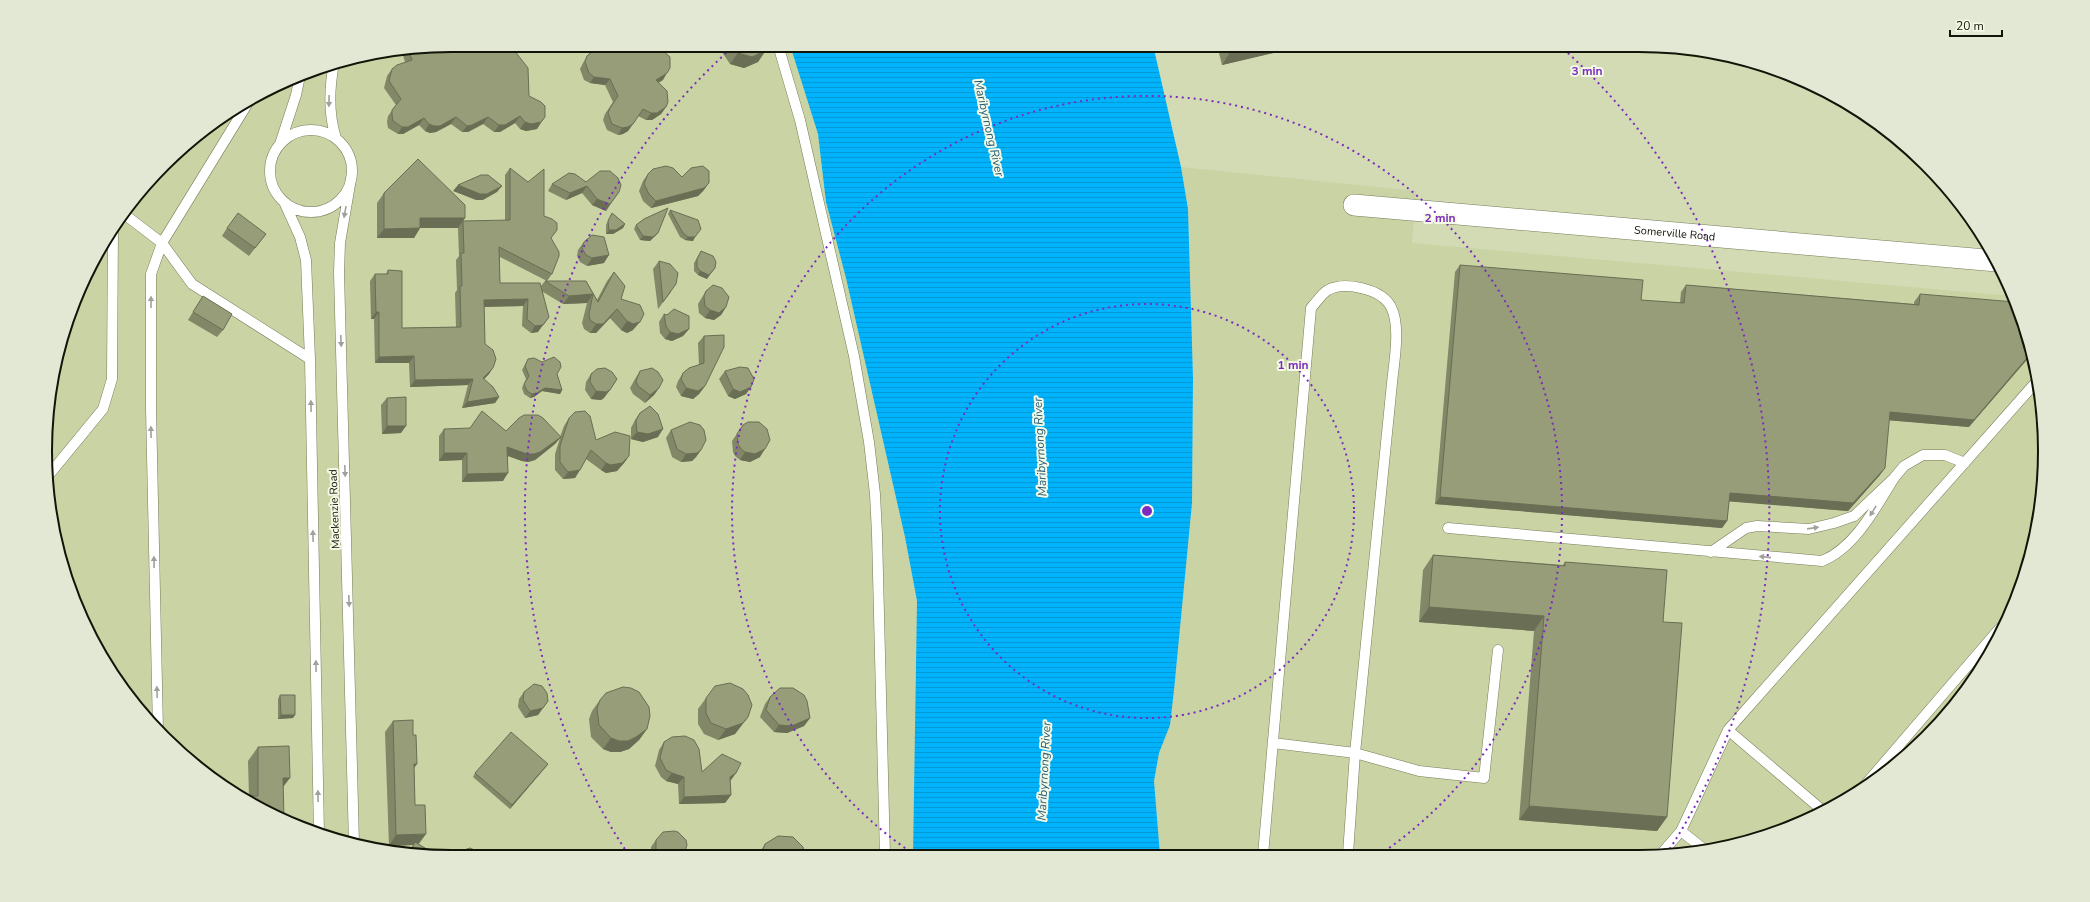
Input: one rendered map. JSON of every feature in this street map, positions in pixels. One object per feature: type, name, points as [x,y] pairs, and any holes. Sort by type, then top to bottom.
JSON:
[{"type":"street","name":"Somerville Road","points":[[1354,205],[1989,260]]},
{"type":"lane","points":[[780,52],[800,120],[854,356],[869,442],[876,521],[885,850]]},
{"type":"lane","points":[[299,82],[280,144],[270,164],[270,175],[275,191],[285,204],[297,210],[309,212],[322,211],[334,206],[346,191],[352,173],[351,160],[336,138],[330,119],[329,104],[333,70]]},
{"type":"lane","points":[[158,721],[151,417],[151,282],[155,259],[162,243],[244,109]]},
{"type":"lane","points":[[280,144],[289,136],[300,132],[313,130],[336,138]]},
{"type":"lane","name":"Mackenzie Road","points":[[352,173],[340,243],[339,273],[354,837]]},
{"type":"lane","name":"Mackenzie Road","points":[[285,204],[300,237],[306,260],[310,359],[319,828]]},
{"type":"lane","points":[[128,217],[162,243],[192,284],[310,359]]},
{"type":"lane","points":[[53,470],[103,409],[112,379],[113,239]]},
{"type":"lane","points":[[1263,850],[1312,308],[1328,290],[1355,286],[1375,292],[1391,306],[1396,328],[1392,383],[1355,753],[1348,850]]},
{"type":"lane","points":[[1665,849],[1681,831],[1728,730],[2033,386]]},
{"type":"lane","points":[[1711,552],[1746,528],[1757,526],[1809,529],[1834,524],[1854,516],[1894,478],[1904,466],[1923,455],[1946,454],[1965,463]]},
{"type":"lane","points":[[1448,528],[1822,561],[1832,557],[1864,525],[1894,478]]},
{"type":"lane","points":[[1876,772],[1991,638]]},
{"type":"lane","points":[[1273,743],[1355,753],[1419,771],[1484,778],[1498,650]]},
{"type":"lane","points":[[1728,730],[1819,807]]},
{"type":"lane","points":[[1681,831],[1699,845]]},
{"type":"shaded area","points":[[792,52],[818,134],[826,202],[846,278],[905,537],[917,602],[913,850],[451,850],[399,847],[323,829],[298,820],[251,797],[208,768],[188,751],[151,714],[134,694],[119,673],[93,627],[82,604],[66,554],[55,503],[53,477],[52,451],[55,399],[73,323],[82,298],[105,251],[134,208],[151,188],[188,151],[208,134],[251,105],[298,82],[323,73],[373,60],[399,55],[425,53]]},
{"type":"shaded area","points":[[1181,167],[1416,191],[1412,243],[2007,296],[2024,348],[2035,399],[2038,451],[2037,477],[2035,503],[2030,529],[2017,579],[2008,604],[1985,650],[1956,694],[1939,714],[1902,751],[1882,768],[1861,783],[1815,809],[1792,820],[1742,836],[1691,847],[1639,850],[1160,850],[1154,781],[1159,753],[1170,725],[1192,503],[1193,378],[1188,209]]},
{"type":"water","name":"Maribyrnong River","points":[[792,52],[1155,52],[1181,167],[1188,209],[1193,378],[1192,503],[1174,690],[1170,725],[1159,753],[1154,781],[1160,850],[913,850],[917,601],[905,537],[846,278],[826,202],[818,134]]},
{"type":"building","points":[[451,52],[515,52],[528,68],[529,96],[541,102],[545,106],[545,117],[541,122],[531,124],[525,122],[520,116],[505,125],[499,125],[488,117],[467,126],[456,117],[440,126],[429,124],[424,118],[408,127],[402,127],[393,121],[392,110],[401,99],[389,81],[392,69],[397,65],[412,60],[410,54]]},
{"type":"building","points":[[592,52],[664,52],[670,57],[670,68],[667,73],[656,80],[667,91],[668,102],[666,107],[657,113],[651,113],[643,109],[633,124],[628,127],[622,128],[612,124],[608,113],[618,96],[610,79],[594,77],[589,73],[585,62],[587,56]]},
{"type":"building","points":[[737,52],[763,52],[752,57]]},
{"type":"building","points":[[418,159],[465,205],[465,218],[420,218],[420,228],[384,229],[384,193]]},
{"type":"building","points":[[666,166],[673,168],[682,177],[691,168],[703,166],[709,171],[709,183],[704,188],[656,201],[649,194],[644,184],[648,174],[653,169]]},
{"type":"building","points":[[510,168],[528,182],[544,169],[544,216],[557,223],[557,230],[551,238],[559,252],[559,256],[552,274],[499,247],[500,283],[540,283],[549,317],[543,325],[535,326],[527,319],[528,299],[484,300],[485,344],[493,350],[496,359],[493,368],[483,378],[493,387],[499,397],[467,402],[473,379],[415,380],[414,356],[379,357],[379,312],[376,312],[375,274],[388,274],[388,270],[402,271],[402,328],[461,327],[460,286],[462,286],[461,253],[464,253],[463,221],[510,220]]},
{"type":"building","points":[[600,171],[610,171],[618,178],[621,185],[619,192],[610,204],[597,199],[587,186],[570,193],[552,184],[569,173],[575,174],[586,182]]},
{"type":"building","points":[[481,175],[488,175],[502,186],[487,194],[480,194],[458,185]]},
{"type":"building","points":[[668,208],[658,233],[653,237],[643,236],[636,225],[644,219]]},
{"type":"building","points":[[670,210],[698,220],[701,229],[695,237],[688,237],[683,233]]},
{"type":"building","points":[[238,213],[266,234],[255,248],[227,228]]},
{"type":"building","points":[[612,213],[625,224],[616,230],[609,230],[608,221]]},
{"type":"building","points":[[592,235],[604,237],[609,255],[592,258],[586,255],[582,248],[584,242]]},
{"type":"building","points":[[701,251],[713,256],[716,262],[715,268],[709,275],[700,271],[697,267],[697,259]]},
{"type":"building","points":[[659,261],[670,264],[678,273],[676,284],[663,302]]},
{"type":"building","points":[[1460,265],[1643,280],[1641,300],[1684,303],[1686,285],[1919,305],[1920,294],[2009,302],[2024,348],[2027,358],[1974,420],[1890,412],[1885,468],[1853,503],[1730,493],[1727,521],[1440,497]]},
{"type":"building","points":[[614,272],[625,286],[621,299],[640,305],[644,314],[640,322],[633,324],[627,321],[617,309],[603,324],[596,324],[590,320],[589,314],[593,294],[569,296],[545,281],[586,281],[598,302]]},
{"type":"building","points":[[713,285],[722,288],[729,297],[726,307],[719,313],[710,310],[705,306],[704,296],[706,291]]},
{"type":"building","points":[[203,296],[232,314],[223,330],[193,312]]},
{"type":"building","points":[[674,309],[689,316],[689,329],[678,334],[670,332],[666,326],[664,314],[667,315]]},
{"type":"building","points":[[724,335],[724,347],[705,386],[698,391],[686,388],[681,379],[683,373],[689,368],[704,363],[704,336]]},
{"type":"building","points":[[554,357],[560,362],[561,367],[557,374],[562,390],[545,388],[532,394],[527,391],[524,384],[529,376],[525,366],[528,359],[534,358],[542,362]]},
{"type":"building","points":[[740,367],[748,368],[754,379],[751,387],[740,392],[733,389],[725,371]]},
{"type":"building","points":[[605,368],[612,372],[617,379],[610,390],[606,392],[596,391],[590,382],[591,374],[597,369]]},
{"type":"building","points":[[652,368],[658,372],[663,380],[659,388],[650,395],[638,386],[636,381],[640,371]]},
{"type":"building","points":[[406,397],[406,426],[387,426],[387,398]]},
{"type":"building","points":[[650,406],[658,414],[663,429],[648,434],[637,432],[636,420],[640,413]]},
{"type":"building","points":[[482,411],[506,431],[524,415],[538,415],[543,418],[561,437],[540,452],[534,454],[527,454],[507,447],[508,473],[467,474],[467,453],[444,453],[444,429],[470,428]]},
{"type":"building","points":[[585,411],[590,416],[596,440],[615,432],[630,436],[629,456],[622,463],[611,465],[606,463],[591,450],[580,470],[568,472],[560,462],[560,446],[569,418],[575,412]]},
{"type":"building","points":[[690,422],[700,425],[704,430],[706,440],[701,450],[697,453],[686,454],[677,449],[671,430]]},
{"type":"building","points":[[748,422],[759,422],[767,429],[770,440],[765,449],[755,454],[745,452],[738,444],[737,434],[743,425]]},
{"type":"building","points":[[1433,555],[1565,566],[1565,562],[1667,570],[1663,622],[1682,623],[1667,817],[1529,806],[1544,616],[1429,607]]},
{"type":"building","points":[[730,683],[743,689],[748,695],[752,705],[748,717],[743,723],[726,729],[711,723],[706,713],[706,698],[715,686]]},
{"type":"building","points":[[534,684],[542,686],[547,693],[548,701],[543,708],[530,711],[523,700],[524,692]]},
{"type":"building","points":[[623,687],[631,688],[639,692],[649,707],[650,716],[647,729],[628,741],[619,741],[611,738],[599,725],[597,708],[600,700],[606,693]]},
{"type":"building","points":[[780,688],[793,688],[804,695],[807,701],[810,718],[792,726],[779,725],[766,710],[770,697]]},
{"type":"building","points":[[280,695],[295,695],[295,715],[281,715]]},
{"type":"building","points":[[413,720],[413,735],[416,735],[417,764],[414,764],[415,805],[425,805],[426,834],[396,835],[393,721]]},
{"type":"building","points":[[511,732],[548,764],[512,805],[475,773]]},
{"type":"building","points":[[685,736],[694,740],[699,749],[702,772],[722,754],[741,763],[736,773],[730,777],[731,795],[684,797],[684,777],[666,770],[660,758],[664,742],[672,737]]},
{"type":"building","points":[[289,746],[290,778],[283,778],[284,813],[249,796],[258,796],[258,747]]},
{"type":"building","points":[[663,832],[678,832],[686,840],[687,845],[686,850],[656,850],[656,840]]},
{"type":"building","points":[[778,836],[793,837],[803,847],[804,850],[763,850],[765,844]]},
{"type":"building","points":[[415,842],[427,849],[425,849],[412,848]]},
{"type":"building","points":[[470,848],[474,850],[464,850]]}]
